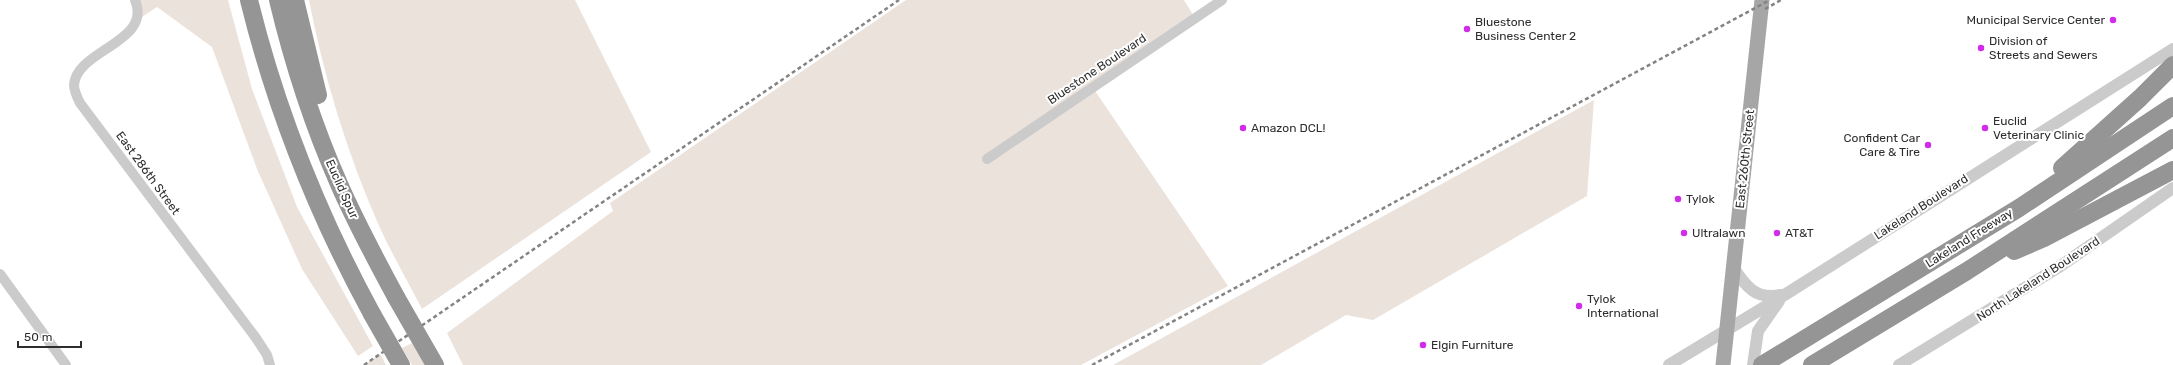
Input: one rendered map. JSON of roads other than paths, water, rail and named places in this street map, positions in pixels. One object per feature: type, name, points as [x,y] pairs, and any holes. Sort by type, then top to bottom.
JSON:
[{"type":"highway","points":[[241,0],[262,52]]},
{"type":"highway","points":[[249,0],[262,52],[281,111],[303,168],[340,253],[400,365]]},
{"type":"highway","name":"Euclid Spur","points":[[278,0],[288,40],[312,114],[330,163],[352,211],[396,297],[435,365]]},
{"type":"highway","points":[[295,0],[311,70],[337,154],[352,211]]},
{"type":"highway","points":[[2019,208],[2112,124],[2173,65]]},
{"type":"highway","name":"Lakeland Freeway","points":[[1766,362],[2019,208],[2173,106]]},
{"type":"highway","points":[[1812,365],[1967,271],[2173,138]]},
{"type":"highway","points":[[1967,271],[2044,238],[2173,170]]},
{"type":"main road","name":"East 260th Street","points":[[1723,365],[1762,0]]},
{"type":"street","name":"East 286th Street","points":[[135,0],[137,11],[133,27],[126,35],[80,71],[74,86],[75,92],[80,103],[256,338],[267,355],[270,365]]},
{"type":"street","name":"Bluestone Boulevard","points":[[987,160],[1222,0]]},
{"type":"street","name":"Lakeland Boulevard","points":[[1669,365],[1784,295],[2173,49]]},
{"type":"street","name":"North Lakeland Boulevard","points":[[1899,365],[2059,267],[2173,188]]},
{"type":"street","points":[[1734,267],[1742,281],[1752,291],[1769,298],[1784,295]]},
{"type":"street","points":[[0,274],[66,365]]},
{"type":"street","points":[[1753,365],[1758,331],[1784,295]]},
{"type":"railway","points":[[364,365],[899,0]]},
{"type":"railway","points":[[1092,365],[1770,0]]},
{"type":"railway","points":[[1765,9],[1781,0]]},
{"type":"place","name":"Municipal Service Center","points":[[2113,20]]},
{"type":"place","name":"Bluestone Business Center 2","points":[[1467,29]]},
{"type":"place","name":"Division of Streets and Sewers","points":[[1981,48]]},
{"type":"place","name":"Amazon DCL!","points":[[1243,128]]},
{"type":"place","name":"Euclid Veterinary Clinic","points":[[1985,128]]},
{"type":"place","name":"Confident Car Care & Tire","points":[[1928,145]]},
{"type":"place","name":"Tylok","points":[[1678,199]]},
{"type":"place","name":"Ultralawn","points":[[1684,233]]},
{"type":"place","name":"AT&T","points":[[1777,233]]},
{"type":"place","name":"Tylok International","points":[[1579,306]]},
{"type":"place","name":"Elgin Furniture","points":[[1423,345]]}]
